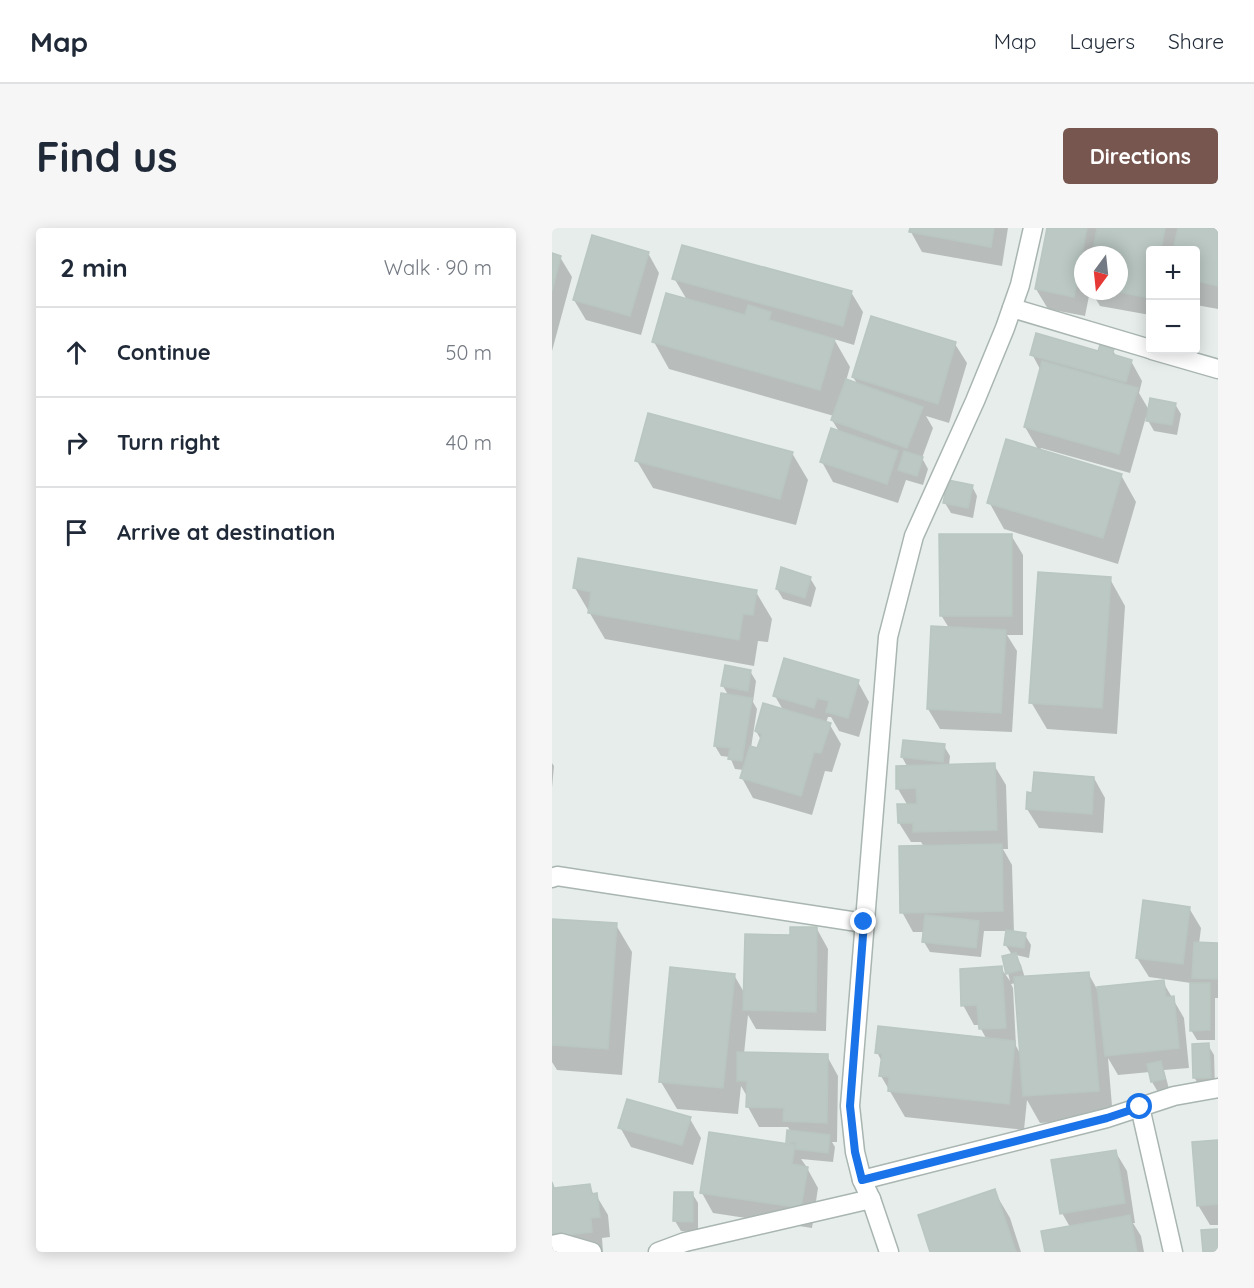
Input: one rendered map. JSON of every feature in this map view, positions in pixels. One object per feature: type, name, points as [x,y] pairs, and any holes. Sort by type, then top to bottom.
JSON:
[{"type":"street","points":[[889,1252],[862,1180],[855,1152],[850,1106],[888,637],[914,536],[975,401],[1012,308],[1020,285],[1033,228]]},
{"type":"street","points":[[1012,308],[1146,348]]},
{"type":"street","points":[[1168,354],[1218,369]]},
{"type":"street","points":[[552,878],[557,876],[864,922]]},
{"type":"street","points":[[862,1180],[1107,1118],[1174,1096],[1218,1088]]},
{"type":"street","points":[[1140,1107],[1173,1252]]},
{"type":"street","points":[[658,1252],[686,1242],[871,1199]]},
{"type":"street","points":[[552,1245],[561,1243],[592,1252]]},
{"type":"building","points":[[910,228],[994,228],[991,247],[909,232]]},
{"type":"building","points":[[1047,228],[1087,228],[1084,246],[1074,246],[1074,297],[1035,289]]},
{"type":"building","points":[[1097,228],[1165,228],[1162,246],[1146,246],[1146,297],[1128,294],[1128,246],[1094,246]]},
{"type":"building","points":[[1178,228],[1218,228],[1218,286],[1200,282],[1200,246],[1174,246]]},
{"type":"building","points":[[592,235],[649,252],[630,316],[573,300]]},
{"type":"building","points":[[682,245],[852,291],[843,326],[672,279]]},
{"type":"building","points":[[552,253],[561,256],[552,291]]},
{"type":"building","points":[[666,293],[745,315],[748,305],[771,312],[769,320],[835,339],[820,390],[652,342]]},
{"type":"building","points":[[871,316],[956,342],[938,404],[852,377]]},
{"type":"building","points":[[1036,333],[1098,351],[1100,345],[1114,349],[1112,354],[1132,360],[1126,382],[1030,355]]},
{"type":"building","points":[[1042,361],[1138,388],[1119,454],[1024,427]]},
{"type":"building","points":[[846,379],[923,407],[907,448],[831,420]]},
{"type":"building","points":[[1150,398],[1176,403],[1172,425],[1146,421]]},
{"type":"building","points":[[648,413],[793,452],[780,499],[635,461]]},
{"type":"building","points":[[831,428],[898,451],[887,484],[820,462]]},
{"type":"building","points":[[1006,439],[1122,474],[1103,538],[987,503]]},
{"type":"building","points":[[904,451],[923,457],[917,476],[898,470]]},
{"type":"building","points":[[948,480],[973,485],[968,508],[943,503]]},
{"type":"building","points":[[939,534],[1012,534],[1012,616],[940,616]]},
{"type":"building","points":[[578,558],[757,590],[753,615],[743,614],[739,640],[588,613],[591,592],[573,588]]},
{"type":"building","points":[[781,567],[811,577],[805,598],[776,589]]},
{"type":"building","points":[[1038,572],[1111,577],[1102,708],[1029,703]]},
{"type":"building","points":[[931,626],[1006,630],[1001,713],[927,709]]},
{"type":"building","points":[[784,658],[859,680],[848,718],[826,712],[829,701],[817,698],[814,708],[773,696]]},
{"type":"building","points":[[725,665],[751,670],[748,691],[721,686]]},
{"type":"building","points":[[721,693],[752,698],[742,761],[728,759],[730,748],[714,746]]},
{"type":"building","points":[[763,703],[831,723],[821,753],[814,752],[801,796],[740,778],[750,746],[757,748],[762,734],[755,731]]},
{"type":"building","points":[[903,740],[945,744],[943,762],[901,757]]},
{"type":"building","points":[[995,763],[997,830],[913,832],[913,823],[898,823],[897,804],[917,804],[916,788],[896,789],[896,766]]},
{"type":"building","points":[[1034,772],[1094,777],[1092,814],[1026,809],[1027,792],[1032,793]]},
{"type":"building","points":[[1002,844],[1003,911],[900,913],[899,846]]},
{"type":"building","points":[[1143,900],[1190,907],[1183,964],[1136,958]]},
{"type":"building","points":[[925,915],[979,921],[976,948],[922,942]]},
{"type":"building","points":[[552,919],[617,923],[608,1049],[552,1045]]},
{"type":"building","points":[[790,927],[817,927],[816,1012],[743,1010],[745,934],[790,935]]},
{"type":"building","points":[[1006,930],[1026,933],[1024,948],[1004,945]]},
{"type":"building","points":[[1194,942],[1218,943],[1218,979],[1192,978]]},
{"type":"building","points":[[1016,953],[1021,970],[1006,974],[1002,956]]},
{"type":"building","points":[[1002,966],[1006,1028],[979,1029],[977,1005],[961,1006],[960,969]]},
{"type":"building","points":[[670,967],[735,974],[723,1088],[659,1082]]},
{"type":"building","points":[[1089,972],[1099,1091],[1023,1096],[1014,977]]},
{"type":"building","points":[[1164,980],[1166,997],[1174,996],[1179,1048],[1105,1056],[1097,987]]},
{"type":"building","points":[[1190,983],[1210,983],[1210,1030],[1190,1031]]},
{"type":"building","points":[[878,1026],[1015,1041],[1009,1104],[888,1091],[889,1077],[879,1076],[882,1054],[875,1053]]},
{"type":"building","points":[[1209,1043],[1211,1078],[1193,1078],[1192,1044]]},
{"type":"building","points":[[737,1052],[828,1054],[827,1123],[783,1121],[784,1108],[746,1107],[747,1081],[737,1081]]},
{"type":"building","points":[[1161,1061],[1165,1079],[1151,1082],[1147,1064]]},
{"type":"building","points":[[627,1099],[691,1117],[682,1145],[618,1128]]},
{"type":"building","points":[[787,1130],[830,1135],[828,1153],[795,1149],[796,1143],[786,1142]]},
{"type":"building","points":[[709,1132],[795,1145],[792,1164],[808,1167],[801,1208],[700,1193]]},
{"type":"building","points":[[1218,1140],[1218,1204],[1197,1206],[1192,1142]]},
{"type":"building","points":[[1116,1150],[1125,1203],[1060,1214],[1051,1160]]},
{"type":"building","points":[[552,1182],[554,1188],[590,1184],[592,1194],[597,1193],[600,1217],[591,1218],[592,1232],[552,1237]]},
{"type":"building","points":[[995,1189],[1016,1252],[930,1252],[918,1215]]},
{"type":"building","points":[[674,1192],[693,1192],[693,1222],[673,1221]]},
{"type":"building","points":[[1130,1215],[1137,1252],[1045,1252],[1041,1231]]},
{"type":"building","points":[[1218,1229],[1218,1252],[1203,1252],[1201,1230]]},
{"type":"route","points":[[864,922],[850,1106],[855,1152],[862,1180],[1107,1118],[1140,1107]]}]
